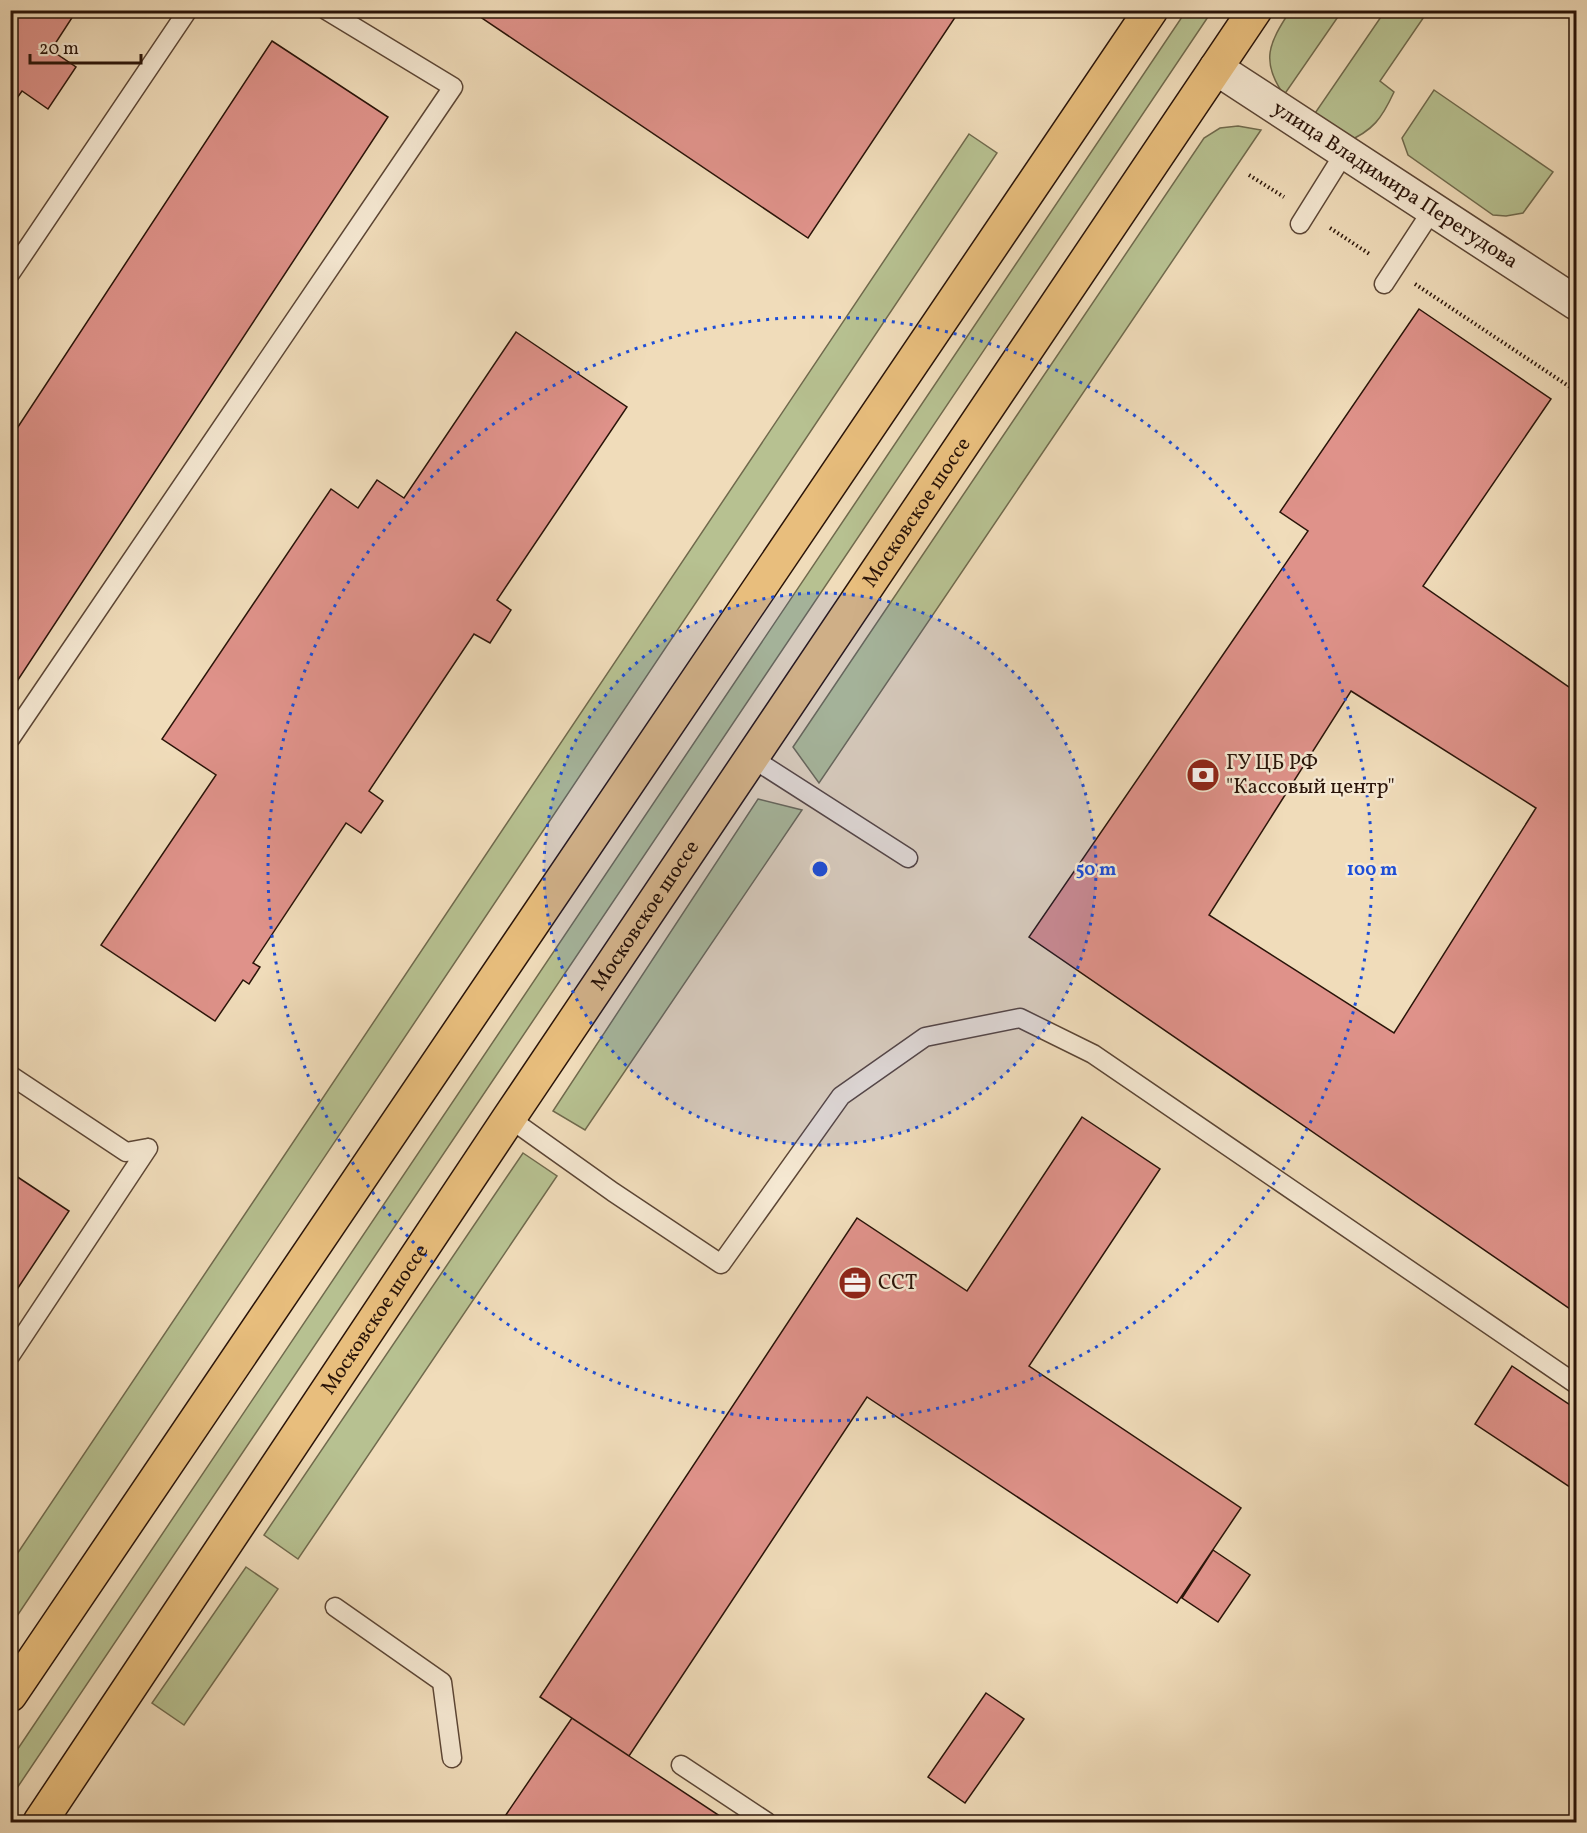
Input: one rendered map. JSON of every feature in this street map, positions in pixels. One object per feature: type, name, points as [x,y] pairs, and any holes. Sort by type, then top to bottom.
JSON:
[{"type":"main road","points":[[10,1695],[1151,10]]},
{"type":"main road","name":"Московское шоссе","points":[[40,1822],[509,1118],[1255,10]]},
{"type":"street","name":"улица Владимира Перегудова","points":[[1216,68],[1576,303]]},
{"type":"lane","points":[[10,274],[188,10]]},
{"type":"lane","points":[[10,739],[453,87],[326,10]]},
{"type":"lane","points":[[1300,224],[1345,152]]},
{"type":"lane","points":[[1384,284],[1433,209]]},
{"type":"lane","points":[[752,758],[908,858]]},
{"type":"lane","points":[[509,1118],[613,1192],[721,1264],[841,1096],[925,1036],[1020,1017],[1093,1054],[1576,1384]]},
{"type":"lane","points":[[10,1076],[126,1152],[148,1148],[10,1356]]},
{"type":"lane","points":[[335,1607],[442,1682],[452,1758]]},
{"type":"lane","points":[[681,1765],[767,1822]]},
{"type":"path","points":[[1249,175],[1291,202]]},
{"type":"path","points":[[1327,226],[1375,258]]},
{"type":"path","points":[[1414,284],[1576,391]]},
{"type":"green space","points":[[1186,11],[1212,11],[11,1797],[11,1759]]},
{"type":"green space","points":[[1290,11],[1342,11],[1284,95],[1272,72],[1270,52],[1277,33]]},
{"type":"green space","points":[[1385,11],[1428,11],[1380,81],[1394,92],[1385,109],[1376,123],[1346,142],[1311,119]]},
{"type":"green space","points":[[1434,90],[1553,172],[1523,213],[1506,216],[1493,215],[1408,155],[1402,138]]},
{"type":"green space","points":[[1238,126],[1261,130],[819,783],[793,747],[1204,138],[1220,128]]},
{"type":"green space","points":[[969,134],[997,153],[11,1625],[11,1563]]},
{"type":"green space","points":[[758,799],[802,810],[585,1130],[553,1111]]},
{"type":"green space","points":[[523,1153],[557,1176],[298,1559],[264,1535]]},
{"type":"green space","points":[[246,1567],[278,1589],[184,1725],[152,1703]]},
{"type":"building","points":[[10,10],[77,10],[51,50],[76,67],[48,109],[22,91],[10,108]]},
{"type":"building","points":[[470,10],[960,10],[808,238]]},
{"type":"building","points":[[272,41],[388,117],[10,692],[10,439]]},
{"type":"building","points":[[1419,309],[1551,399],[1423,586],[1576,692],[1576,1313],[1029,937],[1308,531],[1280,512]],"holes":[[[1351,691],[1536,808],[1394,1033],[1209,915]]]},
{"type":"building","points":[[516,332],[627,407],[497,600],[511,610],[490,643],[474,634],[369,791],[383,801],[361,833],[346,823],[253,963],[260,967],[249,984],[243,980],[215,1021],[101,945],[216,775],[162,739],[331,489],[358,508],[377,480],[404,498]]},
{"type":"building","points":[[1082,1117],[1160,1169],[1029,1366],[1241,1508],[1177,1603],[867,1397],[629,1756],[540,1697],[857,1218],[967,1291]]},
{"type":"building","points":[[10,1172],[69,1211],[10,1300]]},
{"type":"building","points":[[1512,1366],[1576,1409],[1576,1491],[1475,1424]]},
{"type":"building","points":[[1213,1550],[1250,1575],[1218,1622],[1182,1598]]},
{"type":"building","points":[[986,1693],[1024,1719],[965,1803],[928,1777]]},
{"type":"building","points":[[572,1718],[629,1756],[729,1822],[501,1822]]},
{"type":"place","name":"ГУ ЦБ РФ \"Кассовый центр\"","points":[[1203,775]]},
{"type":"place","name":"ССТ","points":[[855,1283]]}]
